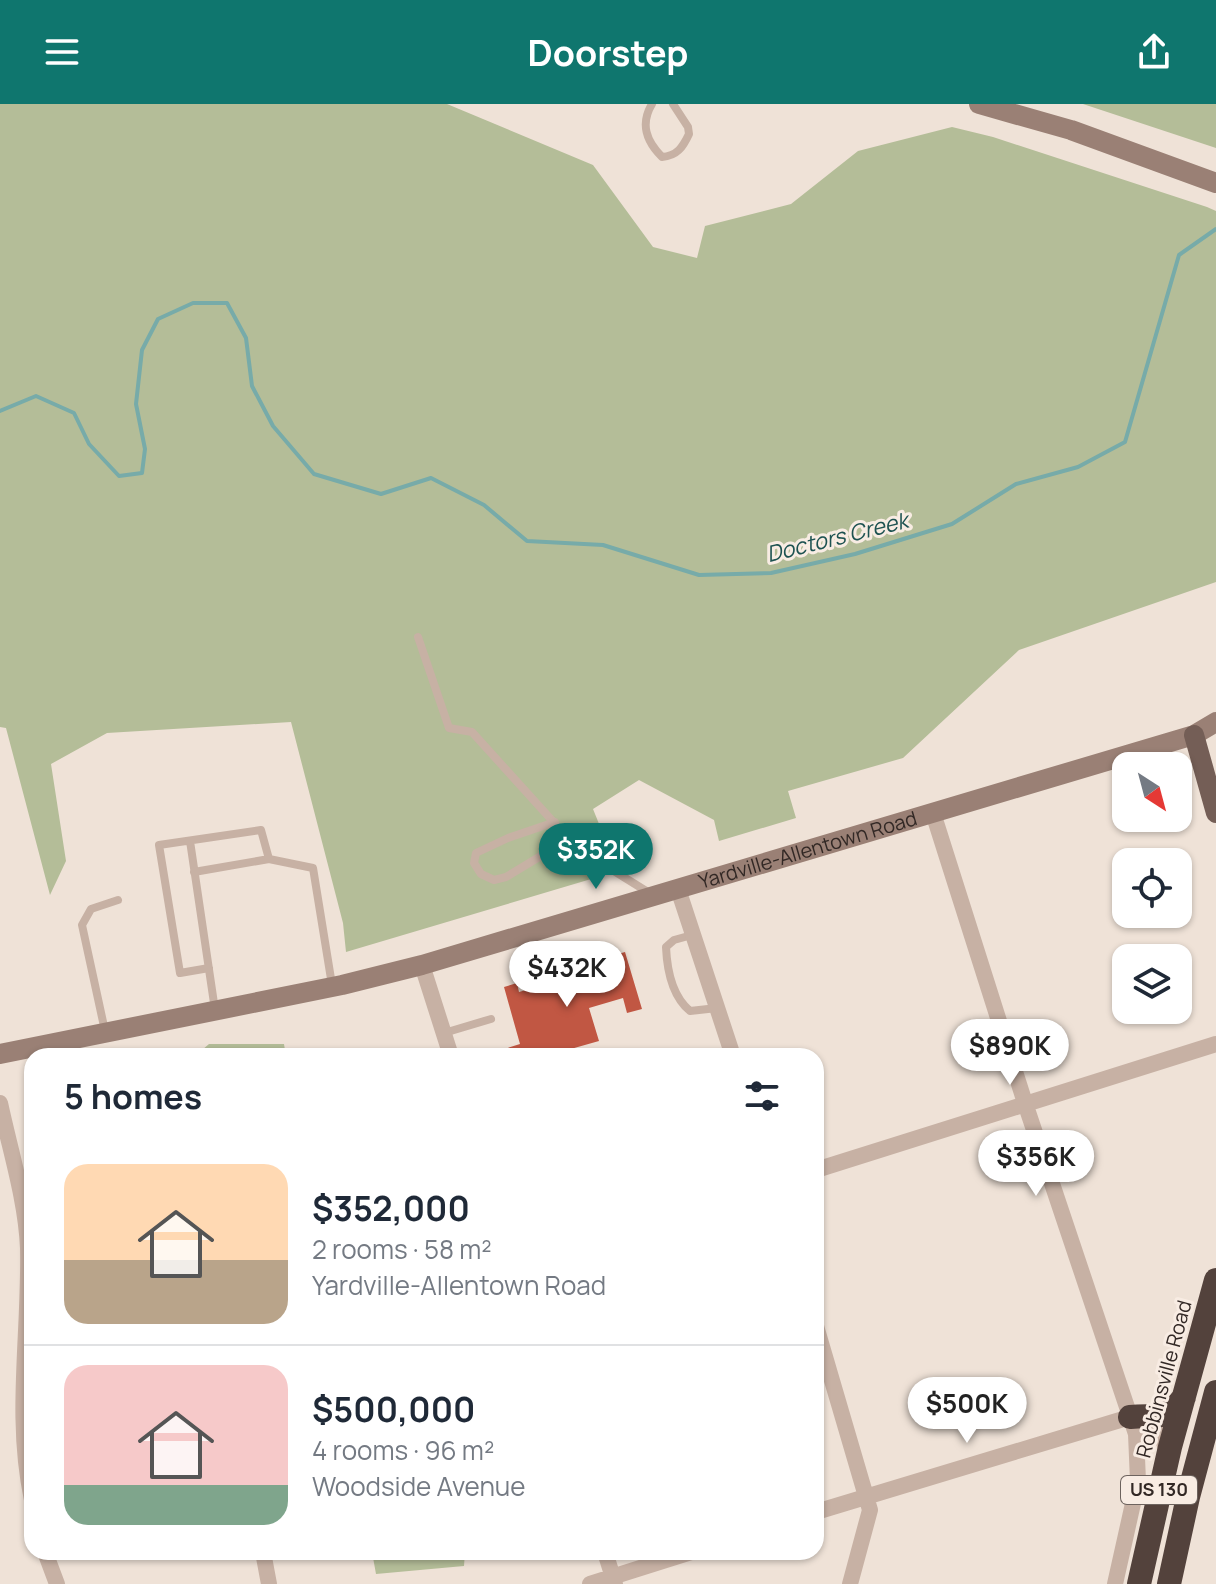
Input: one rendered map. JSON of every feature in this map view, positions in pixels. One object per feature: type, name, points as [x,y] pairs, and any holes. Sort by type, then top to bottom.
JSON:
[{"type":"highway","name":"Robbinsville Road","points":[[1139,1584],[1167,1457],[1216,1280]]},
{"type":"highway","name":"US 130","points":[[1169,1584],[1216,1392]]},
{"type":"highway","points":[[1130,1417],[1157,1418],[1172,1413],[1184,1397]]},
{"type":"main road","points":[[979,104],[1071,130],[1216,183]]},
{"type":"main road","name":"Yardville-Allentown Road","points":[[30,1048],[332,987],[422,965],[1194,735],[1216,722]]},
{"type":"main road","points":[[1194,735],[1216,813]]},
{"type":"main road","name":"Yardville-Allentown Road","points":[[1194,735],[1216,739]]},
{"type":"main road","name":"Yardville-Allentown Road","points":[[0,1054],[24,1049]]},
{"type":"street","points":[[933,813],[1025,1103],[1136,1434],[1138,1481],[1115,1584]]},
{"type":"street","points":[[678,889],[730,1048]]},
{"type":"street","points":[[422,965],[449,1048]]},
{"type":"street","points":[[824,1167],[1216,1044]]},
{"type":"street","points":[[0,1103],[24,1213]]},
{"type":"street","points":[[824,1353],[870,1510],[850,1584]]},
{"type":"street","points":[[24,1386],[24,1430]]},
{"type":"street","points":[[824,1509],[1130,1417],[1160,1434],[1166,1442],[1167,1457]]},
{"type":"street","points":[[48,1560],[57,1584]]},
{"type":"street","points":[[264,1560],[269,1584]]},
{"type":"street","points":[[608,1560],[614,1580]]},
{"type":"street","points":[[590,1584],[614,1580],[669,1560]]},
{"type":"lane","points":[[652,104],[644,124],[647,137],[662,157],[679,151],[689,134],[688,127],[673,104]]},
{"type":"lane","points":[[418,637],[449,728],[472,732],[577,848],[655,896]]},
{"type":"lane","points":[[555,822],[476,853],[474,863],[481,874],[494,880],[506,877],[569,839]]},
{"type":"lane","points":[[209,968],[180,973],[159,845],[261,830],[269,859]]},
{"type":"lane","points":[[190,841],[215,1011]]},
{"type":"lane","points":[[194,872],[269,859],[313,868],[332,987]]},
{"type":"lane","points":[[106,1033],[82,925],[91,909],[118,900]]},
{"type":"lane","points":[[693,934],[674,940],[666,947],[667,970],[682,1004],[690,1011],[717,1008]]},
{"type":"lane","points":[[444,1033],[491,1019]]},
{"type":"green space","points":[[0,104],[447,104],[593,165],[653,247],[697,258],[705,226],[791,204],[858,151],[952,127],[993,137],[1207,207],[1216,211],[1216,582],[1019,650],[903,758],[788,791],[796,818],[719,841],[714,820],[639,780],[593,809],[618,871],[346,952],[343,923],[291,722],[107,733],[51,764],[66,861],[50,895],[6,728],[0,727]]},
{"type":"green space","points":[[1083,104],[1216,104],[1216,148]]},
{"type":"green space","points":[[209,1044],[284,1044],[285,1048],[204,1048]]},
{"type":"green space","points":[[373,1560],[464,1560],[464,1566],[376,1574]]},
{"type":"building","points":[[625,952],[642,1009],[627,1013],[623,998],[589,1008],[599,1041],[574,1048],[508,1048],[520,1044],[504,987],[517,983],[519,992],[613,965],[611,956]]},
{"type":"waterway","name":"Doctors Creek","points":[[0,411],[36,396],[74,413],[89,444],[119,476],[142,473],[145,449],[136,404],[142,350],[158,319],[193,303],[227,303],[246,338],[252,386],[273,426],[314,474],[381,494],[431,478],[484,505],[527,541],[603,545],[699,575],[771,573],[855,554],[952,524],[1016,484],[1078,467],[1125,442],[1179,255],[1216,229]]}]
